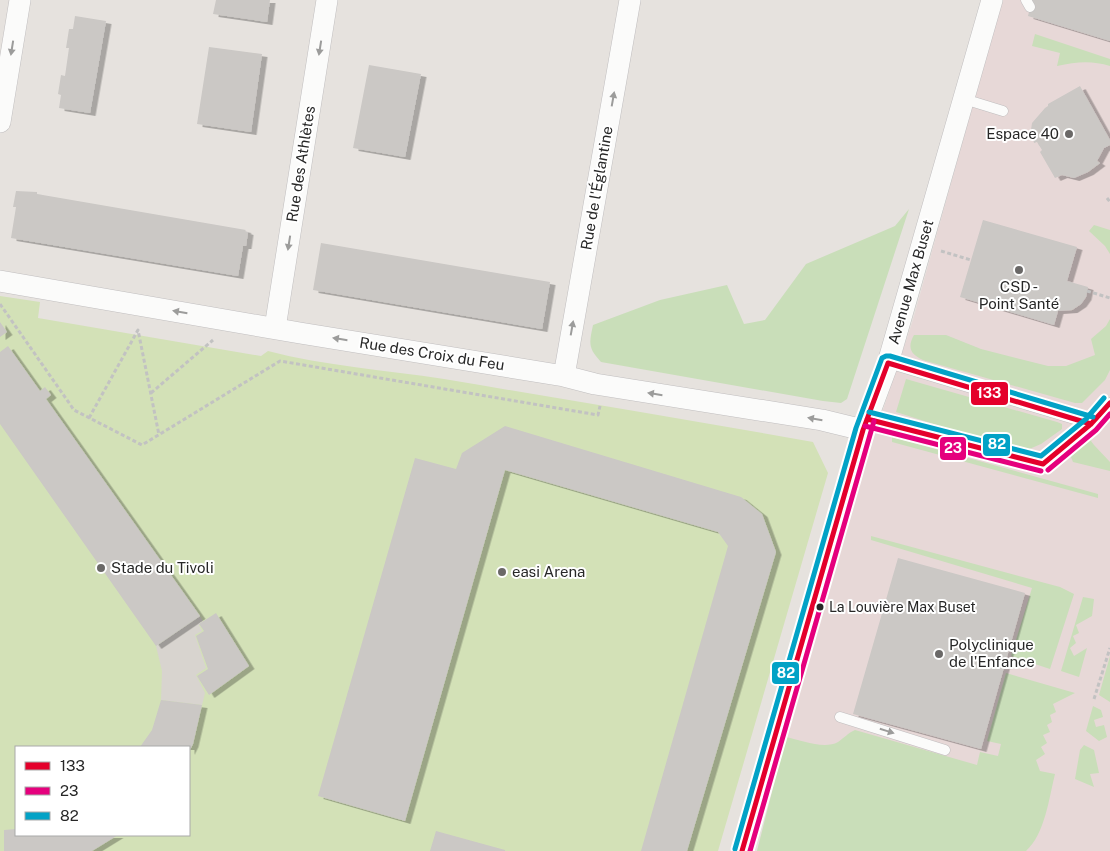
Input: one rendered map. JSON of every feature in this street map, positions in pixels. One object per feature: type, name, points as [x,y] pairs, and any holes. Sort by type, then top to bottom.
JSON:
[{"type":"street","points":[[0,122],[20,0]]},
{"type":"street","name":"Rue des Athlètes","points":[[275,328],[327,0]]},
{"type":"street","name":"Rue de l'Églantine","points":[[564,376],[630,0]]},
{"type":"street","name":"Avenue Max Buset","points":[[742,851],[865,425],[888,364],[992,0]]},
{"type":"street","name":"Rue des Croix du Feu","points":[[0,281],[564,376],[604,385],[822,420],[865,425]]},
{"type":"lane","points":[[964,99],[1004,111]]},
{"type":"lane","points":[[888,364],[1091,424]]},
{"type":"lane","points":[[865,425],[1043,464],[1091,424],[1110,403]]},
{"type":"lane","points":[[840,717],[945,750]]},
{"type":"path","points":[[1106,198],[1110,202]]},
{"type":"path","points":[[942,252],[971,260]]},
{"type":"path","points":[[1088,291],[1110,298]]},
{"type":"path","points":[[0,304],[74,410],[142,445],[280,361],[598,415],[604,385]]},
{"type":"path","points":[[151,393],[234,321]]},
{"type":"path","points":[[88,418],[138,330],[159,435]]},
{"type":"path","points":[[1094,699],[1110,648]]},
{"type":"shaded area","points":[[1002,0],[1110,0],[1110,851],[757,851],[786,737],[852,503],[913,320]]},
{"type":"shaded area","points":[[200,616],[203,621],[199,625],[202,631],[195,635],[206,668],[196,675],[205,693],[202,705],[161,700],[162,671],[156,646]]},
{"type":"green space","points":[[1035,34],[1110,59],[1110,66],[1084,62],[1057,66],[1060,53],[1032,46]]},
{"type":"green space","points":[[909,209],[847,399],[841,403],[601,362],[592,349],[590,341],[593,325],[660,300],[727,285],[744,324],[765,320],[806,264],[895,226]]},
{"type":"green space","points":[[1094,225],[1110,230],[1110,254],[1105,246],[1089,231]]},
{"type":"green space","name":"easi Arena","points":[[0,296],[40,302],[38,318],[261,356],[268,351],[333,364],[444,379],[813,442],[828,473],[718,851],[0,851]]},
{"type":"green space","points":[[1110,319],[1110,370],[1105,380],[1082,403],[1075,403],[926,361],[917,357],[911,348],[914,335],[946,335],[981,349],[1048,366],[1066,366],[1095,355],[1091,339],[1106,326]]},
{"type":"green space","points":[[906,379],[1057,422],[1062,424],[1062,429],[1041,444],[1027,450],[962,433],[896,412]]},
{"type":"green space","points":[[1091,433],[1094,433],[1091,441],[1110,462],[1110,471],[1073,462],[1071,457],[1073,451]]},
{"type":"green space","points":[[892,437],[1098,494],[1098,498],[892,442]]},
{"type":"green space","points":[[871,536],[1060,587],[1074,594],[1050,669],[1011,656],[1032,588],[871,540]]},
{"type":"green space","points":[[1083,597],[1094,599],[1092,616],[1076,625],[1079,633],[1073,636],[1076,643],[1070,648],[1074,656],[1087,648],[1079,677],[1061,671]]},
{"type":"green space","points":[[1110,656],[1110,702],[1099,695]]},
{"type":"green space","points":[[1006,673],[1075,693],[1053,704],[1056,712],[1050,715],[1052,722],[1047,725],[1050,732],[1043,735],[1047,743],[1041,747],[1045,754],[1036,760],[1040,771],[1055,774],[1042,825],[1038,835],[1026,851],[757,851],[786,737],[812,744],[826,745],[838,742],[855,730],[977,765],[980,752],[998,756],[1001,744],[987,741]]},
{"type":"green space","points":[[1093,706],[1101,710],[1103,717],[1094,720],[1096,727],[1104,725],[1107,737],[1099,741],[1086,731]]},
{"type":"green space","points":[[1084,745],[1094,750],[1099,773],[1090,774],[1094,787],[1075,779],[1080,750]]},
{"type":"building","points":[[216,0],[270,0],[267,22],[213,14]]},
{"type":"building","points":[[1032,0],[1110,0],[1110,41],[1028,16]]},
{"type":"building","points":[[75,16],[106,21],[90,113],[59,108],[61,95],[58,94],[61,75],[65,76],[69,48],[66,48],[69,29],[73,29]]},
{"type":"building","points":[[209,47],[262,54],[251,132],[197,124]]},
{"type":"building","points":[[369,65],[421,74],[405,157],[353,148]]},
{"type":"building","name":"Espace 40","points":[[1080,86],[1110,140],[1110,145],[1104,148],[1097,161],[1100,163],[1088,172],[1074,178],[1062,175],[1055,178],[1040,152],[1042,150],[1037,142],[1034,143],[1031,130],[1032,123],[1048,104]]},
{"type":"building","points":[[16,191],[37,192],[37,194],[246,230],[248,232],[246,246],[243,246],[238,276],[11,238],[16,207],[13,207]]},
{"type":"building","name":"CSD - Point Santé","points":[[983,220],[1077,247],[1067,281],[1088,287],[1086,297],[1081,304],[1072,310],[1058,311],[1054,325],[960,297]]},
{"type":"building","points":[[321,243],[550,282],[542,329],[313,290]]},
{"type":"building","points":[[0,322],[7,332],[0,337]]},
{"type":"building","points":[[8,346],[40,391],[45,387],[51,395],[46,399],[200,616],[156,646],[0,424],[0,352]]},
{"type":"building","points":[[505,426],[741,497],[762,514],[776,552],[687,851],[641,851],[728,546],[718,532],[505,470],[405,821],[318,796],[415,458],[456,469],[462,453]]},
{"type":"building","name":"Polyclinique de l'Enfance","points":[[898,558],[1025,593],[981,749],[853,714]]},
{"type":"building","points":[[216,613],[249,666],[209,695],[197,676],[208,669],[196,636],[204,631],[199,624]]},
{"type":"building","points":[[161,700],[202,705],[190,750],[190,746],[141,746],[152,730]]},
{"type":"building","points":[[15,829],[15,836],[116,836],[92,851],[4,851],[4,830]]},
{"type":"building","points":[[436,831],[505,850],[505,851],[430,851]]},
{"type":"transit line","name":"82","points":[[735,849],[856,428],[882,358],[890,356],[1093,417]]},
{"type":"transit line","name":"133","points":[[888,363],[1091,424]]},
{"type":"transit line","name":"133","points":[[742,851],[863,430],[888,363]]},
{"type":"transit line","name":"82","points":[[869,412],[1041,456],[1086,419],[1104,398]]},
{"type":"transit line","name":"133","points":[[867,419],[1043,464],[1091,424],[1110,403]]},
{"type":"transit line","name":"23","points":[[1048,470],[1096,430],[1110,414]]},
{"type":"transit line","name":"23","points":[[750,851],[874,421]]},
{"type":"transit line","name":"23","points":[[865,426],[1041,471]]},
{"type":"place","name":"Espace 40","points":[[1069,134]]},
{"type":"place","name":"CSD - Point Santé","points":[[1019,270]]},
{"type":"place","name":"Stade du Tivoli","points":[[101,568]]},
{"type":"place","name":"easi Arena","points":[[502,572]]},
{"type":"place","name":"La Louvière Max Buset","points":[[820,607]]},
{"type":"place","name":"Polyclinique de l'Enfance","points":[[939,654]]}]
